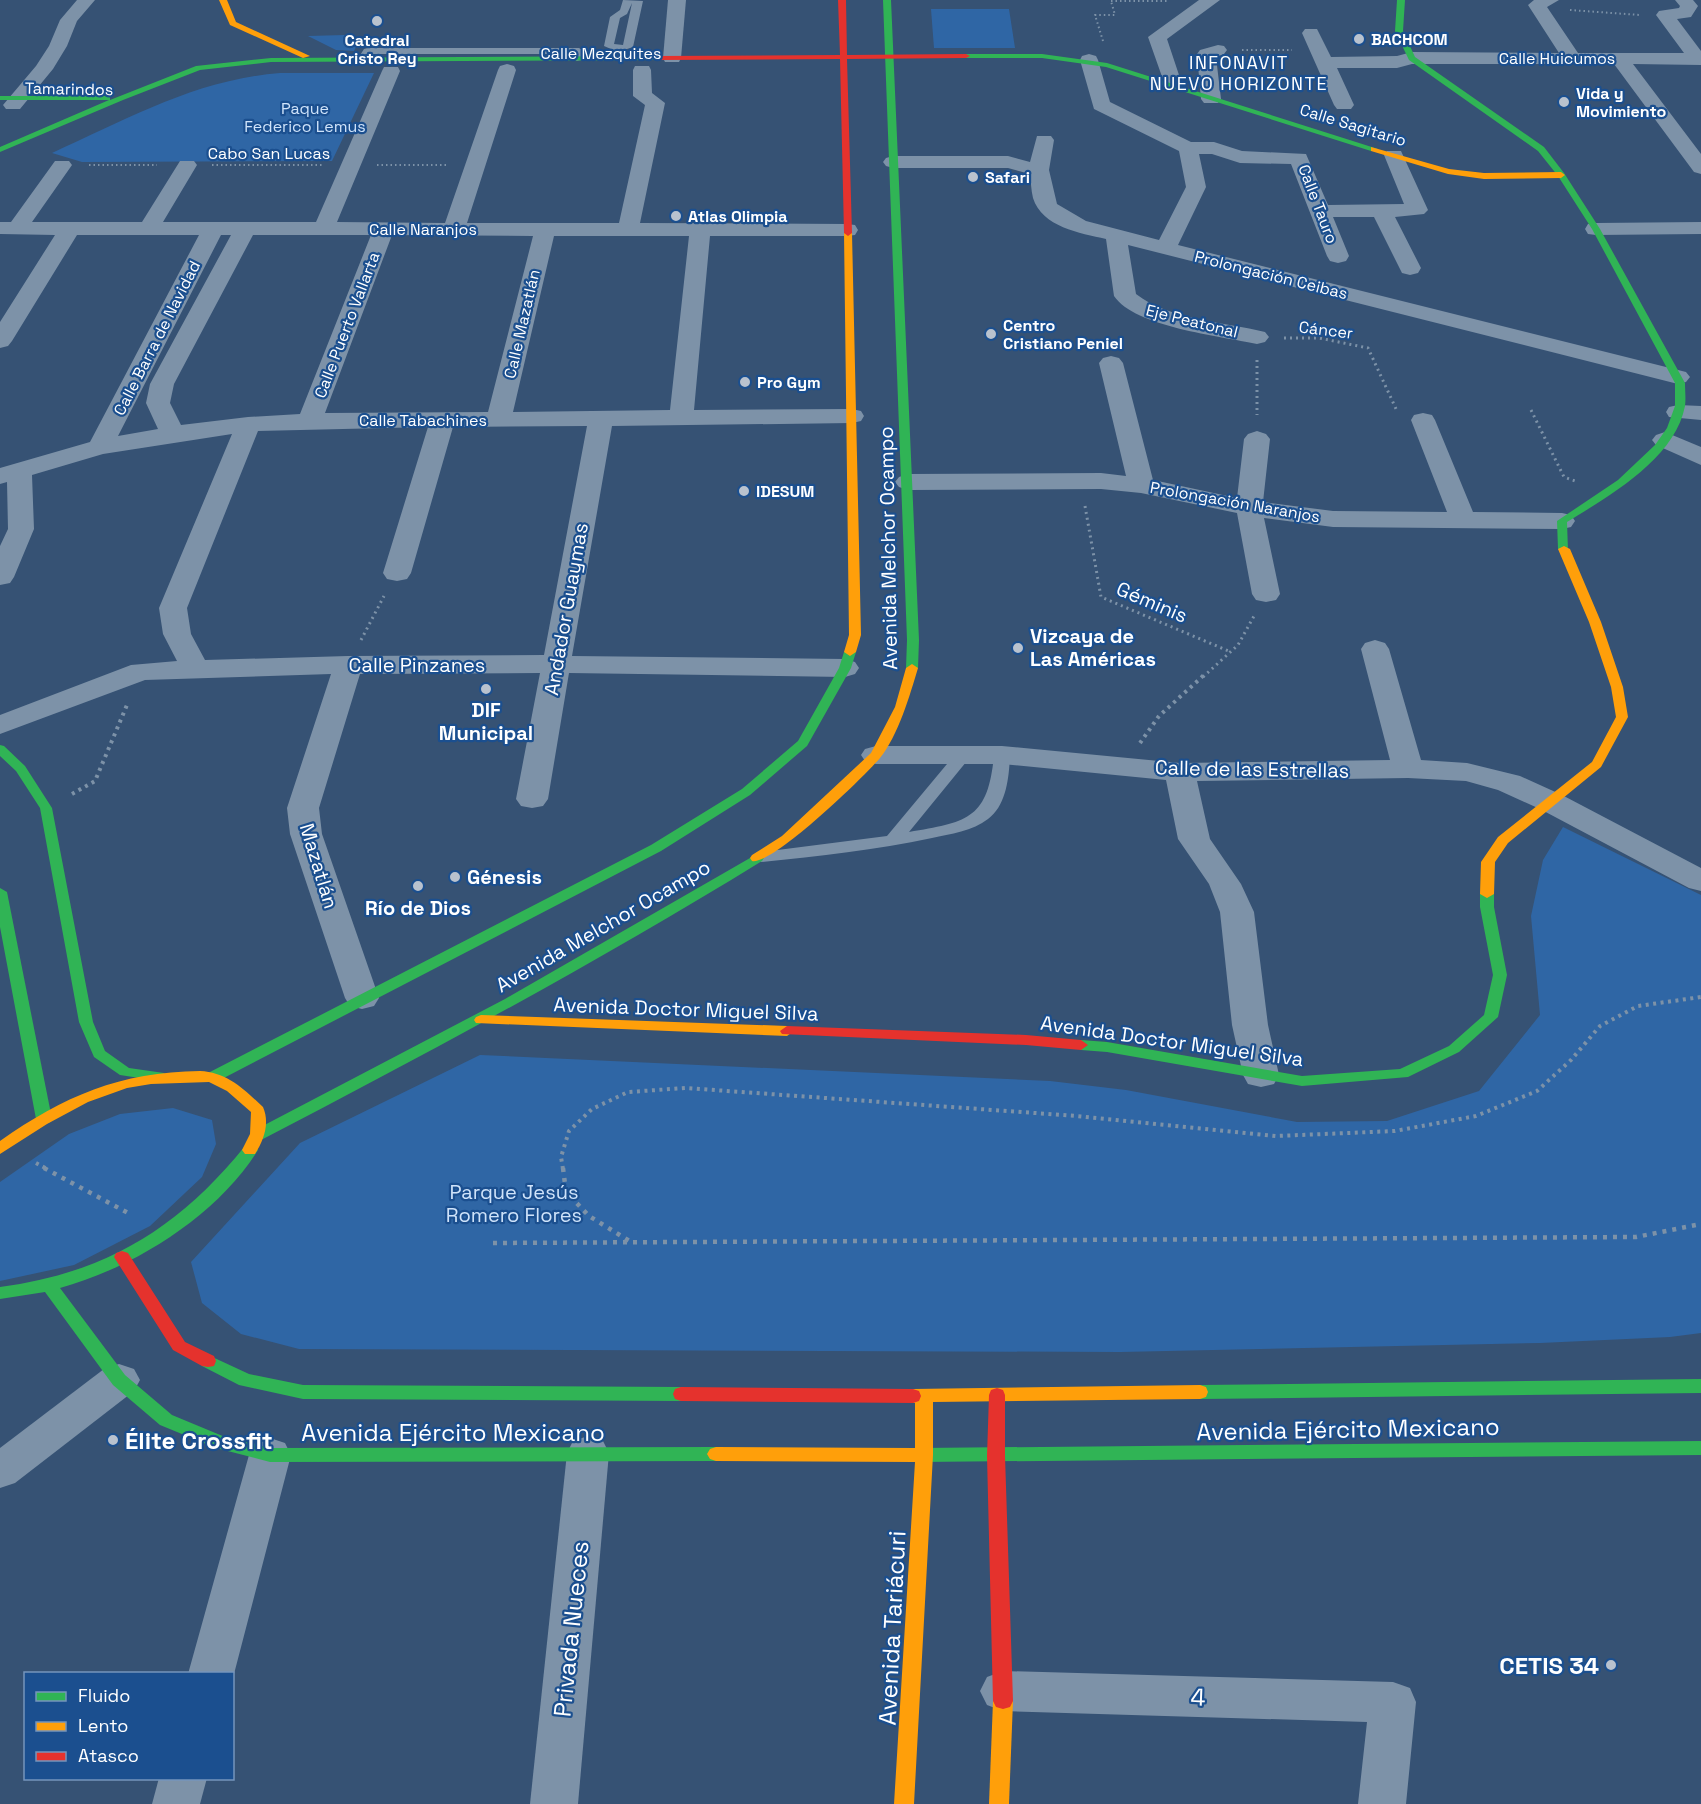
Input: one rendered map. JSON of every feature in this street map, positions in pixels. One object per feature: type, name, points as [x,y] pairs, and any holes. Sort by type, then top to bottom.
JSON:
[{"type":"street","points":[[8,102],[44,69],[58,46],[69,20],[86,0]]},
{"type":"street","points":[[0,150],[120,98],[216,61],[234,46],[237,37],[223,0]]},
{"type":"street","points":[[672,58],[677,0]]},
{"type":"street","points":[[1173,84],[1157,37],[1211,0]]},
{"type":"street","points":[[1401,0],[1399,31],[1412,58],[1541,149],[1561,175],[1596,229],[1678,377],[1690,412],[1641,468],[1562,521]]},
{"type":"street","points":[[1665,15],[1685,13],[1689,6],[1684,0]]},
{"type":"street","name":"Avenida Melchor Ocampo","points":[[213,1077],[656,848],[746,792],[803,743],[845,668],[855,634],[852,416],[855,337],[847,230],[842,63],[846,1]]},
{"type":"street","name":"Avenida Melchor Ocampo","points":[[258,1135],[481,1020],[689,901],[787,839],[876,755],[901,707],[912,675],[913,640],[908,482],[896,336],[891,63],[884,1]]},
{"type":"street","points":[[1545,5],[1572,58]]},
{"type":"street","points":[[1665,15],[1699,59]]},
{"type":"street","points":[[233,23],[313,66]]},
{"type":"street","points":[[1311,33],[1344,105]]},
{"type":"street","points":[[1211,99],[1206,54],[1218,50]]},
{"type":"street","name":"Calle Mezquites","points":[[313,66],[362,60],[577,58],[617,53],[672,58],[891,63]]},
{"type":"street","name":"Calle Sagitario","points":[[891,63],[1042,56],[1089,60],[1173,84],[1211,99],[1448,171],[1484,176],[1561,175]]},
{"type":"street","name":"Calle Huicumos","points":[[1324,63],[1397,62],[1412,58],[1699,59]]},
{"type":"street","points":[[1619,58],[1701,168]]},
{"type":"street","points":[[199,68],[271,60],[313,66]]},
{"type":"street","points":[[1089,60],[1101,105],[1188,148],[1196,187],[1165,249]]},
{"type":"street","name":"Calle Mezquites","points":[[313,66],[391,71],[642,70],[842,63]]},
{"type":"street","points":[[213,80],[313,66]]},
{"type":"street","points":[[454,229],[507,70]]},
{"type":"street","points":[[628,230],[655,103],[643,96],[642,70]]},
{"type":"street","points":[[324,229],[391,71]]},
{"type":"street","name":"Tamarindos","points":[[8,102],[158,99],[191,86]]},
{"type":"street","name":"Tamarindos","points":[[8,102],[104,105],[137,109]]},
{"type":"street","name":"Prolongación Ceibas","points":[[1044,140],[1039,170],[1043,183],[1044,201],[1056,215],[1078,226],[1678,377]]},
{"type":"street","name":"Calle Tauro","points":[[1188,148],[1214,148],[1240,158],[1299,158],[1338,256]]},
{"type":"street","points":[[1321,211],[1417,210],[1394,156]]},
{"type":"street","points":[[893,162],[1008,162],[1039,170]]},
{"type":"street","points":[[8,228],[62,165]]},
{"type":"street","points":[[149,228],[187,165]]},
{"type":"street","points":[[1382,211],[1410,268]]},
{"type":"street","name":"Calle Naranjos","points":[[8,228],[847,230]]},
{"type":"street","points":[[0,341],[70,228]]},
{"type":"street","points":[[1596,229],[1701,228]]},
{"type":"street","name":"Calle Barra de Navidad","points":[[100,447],[213,229]]},
{"type":"street","name":"Calle Barra de Navidad","points":[[173,434],[158,403],[162,384],[245,229]]},
{"type":"street","name":"Calle Puerto Vallarta","points":[[310,421],[384,229]]},
{"type":"street","name":"Calle Mazatlán","points":[[499,419],[545,230]]},
{"type":"street","points":[[681,418],[700,230]]},
{"type":"street","name":"Eje Peatonal","points":[[1116,237],[1125,296],[1141,309],[1257,337]]},
{"type":"street","points":[[1111,363],[1141,486]]},
{"type":"street","name":"Calle Tabachines","points":[[10,473],[100,447],[248,424],[310,421],[852,416]]},
{"type":"street","name":"Andador Guaymas","points":[[532,799],[601,418]]},
{"type":"street","points":[[397,573],[443,420]]},
{"type":"street","points":[[1423,420],[1463,520]]},
{"type":"street","points":[[195,668],[177,634],[172,608],[248,424]]},
{"type":"street","points":[[1257,439],[1249,508],[1266,594]]},
{"type":"street","points":[[1665,441],[1701,457]]},
{"type":"street","points":[[0,577],[21,529],[10,473]]},
{"type":"street","name":"Prolongación Naranjos","points":[[908,482],[1101,481],[1141,486],[1249,508],[1333,519],[1562,521]]},
{"type":"street","name":"Avenida Doctor Miguel Silva","points":[[481,1020],[1026,1040],[1107,1047],[1302,1081],[1403,1074],[1454,1049],[1491,1017],[1500,975],[1487,907],[1488,862],[1503,840],[1597,764],[1622,717],[1617,687],[1595,622],[1562,545],[1562,521]]},
{"type":"street","points":[[1375,649],[1408,769]]},
{"type":"street","name":"Calle Pinzanes","points":[[0,724],[141,671],[348,665],[556,664],[845,668]]},
{"type":"street","name":"Mazatlán","points":[[348,665],[303,808],[306,834],[362,998]]},
{"type":"street","points":[[0,749],[21,769],[46,808],[86,1022],[99,1054],[125,1072],[159,1076],[213,1077],[238,1091],[258,1111],[258,1135],[241,1166],[181,1220],[122,1257],[50,1287],[0,1293]]},
{"type":"street","name":"Calle de las Estrellas","points":[[876,755],[1002,755],[1180,772],[1408,769],[1467,772],[1509,783],[1551,802],[1701,880]]},
{"type":"street","points":[[1180,772],[1194,839],[1225,884],[1237,912],[1250,1025],[1261,1075]]},
{"type":"street","points":[[0,892],[44,1119]]},
{"type":"street","points":[[0,1149],[66,1104],[106,1086],[159,1076]]},
{"type":"street","name":"Avenida Ejército Mexicano","points":[[122,1257],[179,1346],[245,1380],[303,1392],[924,1396],[1701,1386]]},
{"type":"street","name":"Avenida Ejército Mexicano","points":[[50,1287],[119,1380],[166,1420],[222,1443],[270,1455],[588,1453],[996,1456],[1701,1448]]},
{"type":"street","points":[[0,1471],[119,1380]]},
{"type":"street","points":[[997,1395],[996,1456],[1003,1691],[999,1804]]},
{"type":"street","points":[[924,1396],[924,1455]]},
{"type":"street","name":"Privada Nueces","points":[[554,1804],[588,1453]]},
{"type":"street","points":[[212,1672],[270,1455]]},
{"type":"street","name":"Avenida Tariácuri","points":[[904,1804],[924,1455]]},
{"type":"street","name":"4","points":[[1003,1691],[1393,1702],[1382,1804]]},
{"type":"street","points":[[176,1804],[183,1780]]},
{"type":"lane","points":[[628,0],[638,1],[627,47],[617,53],[609,46],[615,17],[624,12],[628,0]]},
{"type":"lane","points":[[754,858],[893,840],[951,828],[982,817],[998,794],[1002,755]]},
{"type":"lane","points":[[893,840],[963,756]]},
{"type":"path","points":[[1110,65],[1095,15],[1115,15],[1111,1],[1211,0]]},
{"type":"path","points":[[1545,5],[1609,14],[1665,15]]},
{"type":"path","name":"Cabo San Lucas","points":[[62,165],[476,165]]},
{"type":"path","name":"Cáncer","points":[[1257,337],[1319,338],[1368,348],[1398,412],[1423,420]]},
{"type":"path","name":"Eje Peatonal","points":[[1257,337],[1257,439]]},
{"type":"path","points":[[1531,410],[1564,477],[1603,494]]},
{"type":"path","name":"Géminis","points":[[1080,482],[1101,597],[1231,652]]},
{"type":"path","points":[[348,665],[397,573]]},
{"type":"path","points":[[1123,765],[1160,716],[1238,645],[1266,594]]},
{"type":"path","points":[[46,808],[95,781],[141,671]]},
{"type":"path","points":[[631,1242],[589,1216],[566,1192],[561,1157],[569,1131],[592,1108],[628,1092],[686,1088],[1077,1116],[1276,1136],[1395,1131],[1476,1116],[1537,1092],[1571,1060],[1600,1026],[1638,1006],[1701,997]]},
{"type":"path","points":[[27,1130],[31,1160],[150,1226],[181,1220]]},
{"type":"path","points":[[493,1243],[1636,1237],[1701,1224]]},
{"type":"green space","points":[[931,9],[1009,9],[1015,48],[934,48]]},
{"type":"green space","points":[[345,35],[349,40],[372,47],[357,45],[354,51],[336,50],[308,36]]},
{"type":"green space","name":"Paque Federico Lemus","points":[[280,73],[374,73],[332,161],[82,162],[52,153],[191,92],[249,77]]},
{"type":"green space","name":"Parque Jesús Romero Flores","points":[[1563,827],[1701,895],[1701,1333],[1670,1337],[1540,1343],[1120,1352],[299,1349],[241,1334],[202,1303],[191,1262],[300,1143],[480,1055],[1050,1081],[1126,1090],[1297,1122],[1387,1121],[1479,1091],[1540,1015],[1531,916],[1543,860]]},
{"type":"green space","points":[[173,1108],[212,1120],[216,1144],[202,1177],[150,1226],[74,1265],[0,1281],[0,1182],[69,1134],[120,1114]]},
{"type":"traffic: fast","points":[[887,0],[913,640],[912,668]]},
{"type":"traffic: fast","points":[[1401,0],[1399,31],[1412,58],[1541,149],[1561,175],[1596,229],[1680,383],[1680,406],[1672,428],[1659,447],[1642,466],[1622,482],[1562,521],[1564,549]]},
{"type":"traffic: fast","points":[[966,56],[1042,56],[1107,65],[1374,149]]},
{"type":"traffic: fast","points":[[0,150],[120,98],[199,68],[271,60],[657,58]]},
{"type":"traffic: fast","points":[[0,98],[107,98]]},
{"type":"traffic: fast","points":[[213,1077],[656,848],[746,792],[803,743],[845,668],[850,652]]},
{"type":"traffic: fast","points":[[0,749],[21,769],[46,808],[86,1022],[99,1054],[125,1072],[159,1076]]},
{"type":"traffic: fast","points":[[258,1135],[573,968],[757,858]]},
{"type":"traffic: fast","points":[[0,892],[44,1119]]},
{"type":"traffic: fast","points":[[1081,1045],[1107,1047],[1302,1081],[1403,1074],[1454,1049],[1491,1017],[1500,975],[1487,907],[1487,894]]},
{"type":"traffic: fast","points":[[0,1293],[36,1288],[72,1279],[140,1248],[172,1228],[201,1204],[250,1150]]},
{"type":"traffic: fast","points":[[50,1287],[119,1380],[166,1420],[222,1443],[270,1455],[716,1454]]},
{"type":"traffic: fast","points":[[208,1361],[245,1380],[303,1392],[681,1394]]},
{"type":"traffic: fast","points":[[1200,1392],[1701,1386]]},
{"type":"traffic: fast","points":[[920,1455],[1701,1448]]},
{"type":"traffic: slow","points":[[223,0],[233,23],[306,56]]},
{"type":"traffic: slow","points":[[1374,149],[1448,171],[1484,176],[1561,175]]},
{"type":"traffic: slow","points":[[848,233],[855,635],[850,652]]},
{"type":"traffic: slow","points":[[1487,894],[1488,862],[1503,840],[1597,764],[1622,717],[1617,687],[1595,622],[1564,549]]},
{"type":"traffic: slow","points":[[757,858],[787,839],[876,755],[901,707],[912,668]]},
{"type":"traffic: slow","points":[[481,1020],[787,1031]]},
{"type":"traffic: slow","points":[[0,1149],[62,1108],[104,1090],[151,1079],[200,1076],[214,1078],[226,1084],[258,1111],[258,1134],[250,1150]]},
{"type":"traffic: slow","points":[[913,1396],[1200,1392]]},
{"type":"traffic: slow","points":[[904,1804],[924,1455],[924,1396]]},
{"type":"traffic: slow","points":[[716,1454],[920,1455]]},
{"type":"traffic: slow","points":[[999,1804],[1003,1701]]},
{"type":"traffic: jam","points":[[842,0],[848,233]]},
{"type":"traffic: jam","points":[[657,58],[966,56]]},
{"type":"traffic: jam","points":[[787,1031],[1026,1040],[1081,1045]]},
{"type":"traffic: jam","points":[[122,1257],[179,1346],[208,1361]]},
{"type":"traffic: jam","points":[[681,1394],[913,1396]]},
{"type":"traffic: jam","points":[[997,1395],[996,1456],[1003,1701]]},
{"type":"place","name":"Catedral Cristo Rey","points":[[377,21]]},
{"type":"place","name":"BACHCOM","points":[[1359,39]]},
{"type":"place","name":"Vida y Movimiento","points":[[1564,102]]},
{"type":"place","name":"Safari","points":[[973,177]]},
{"type":"place","name":"Atlas Olimpia","points":[[676,216]]},
{"type":"place","name":"Centro Cristiano Peniel","points":[[991,334]]},
{"type":"place","name":"Pro Gym","points":[[745,382]]},
{"type":"place","name":"IDESUM","points":[[744,491]]},
{"type":"place","name":"Vizcaya de Las Américas","points":[[1018,648]]},
{"type":"place","name":"DIF Municipal","points":[[486,689]]},
{"type":"place","name":"Génesis","points":[[455,877]]},
{"type":"place","name":"Río de Dios","points":[[418,886]]},
{"type":"place","name":"Élite Crossfit","points":[[113,1440]]},
{"type":"place","name":"CETIS 34","points":[[1611,1665]]},
{"type":"district","name":"INFONAVIT NUEVO HORIZONTE","points":[[1239,72]]}]
